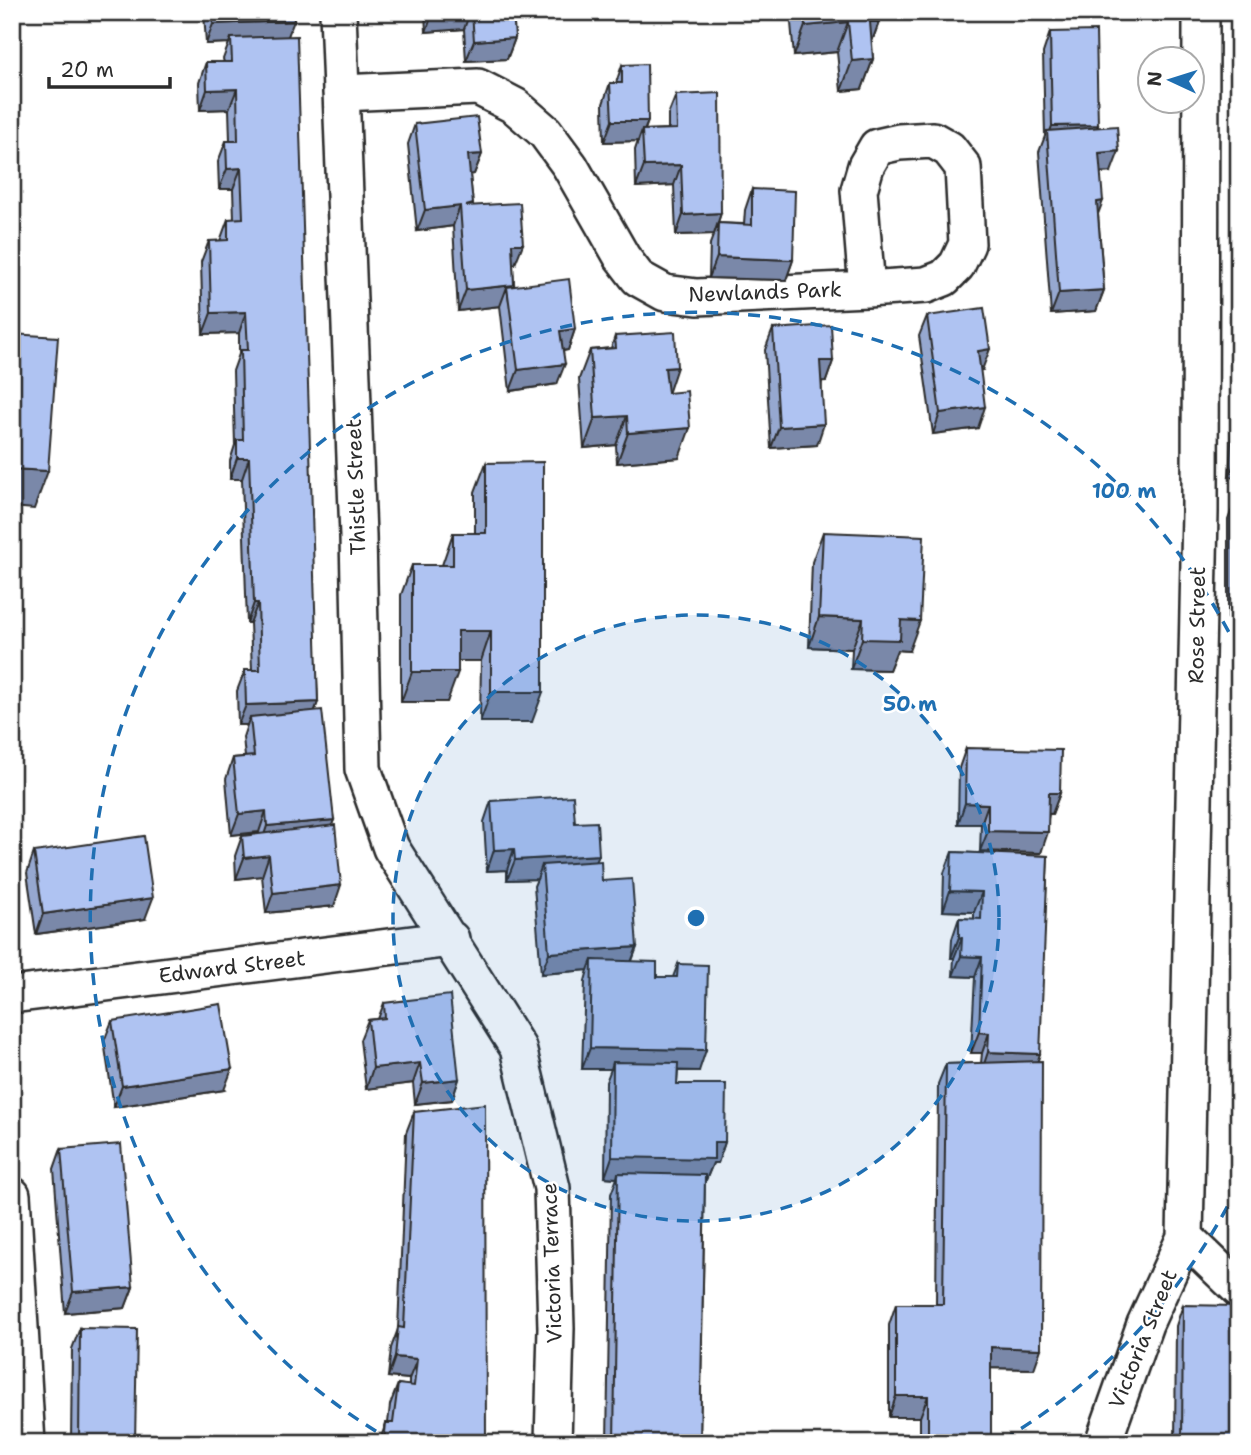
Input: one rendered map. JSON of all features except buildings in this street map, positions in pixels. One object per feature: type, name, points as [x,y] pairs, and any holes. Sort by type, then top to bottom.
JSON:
[{"type":"street","name":"Thistle Street","points":[[338,12],[358,536],[363,769],[391,848],[451,939]]},
{"type":"street","name":"Rose Street","points":[[1185,1237],[1200,512],[1201,12]]},
{"type":"street","name":"Newlands Park","points":[[341,93],[478,87],[515,106],[545,132],[570,166],[622,257],[638,278],[665,293],[697,297],[867,289],[926,285],[944,278],[957,265],[967,244],[963,167],[950,149],[933,140],[899,142],[877,147],[866,166],[859,190],[867,289]]},
{"type":"street","name":"Edward Street","points":[[12,995],[451,939]]},
{"type":"street","name":"Victoria Terrace","points":[[451,939],[518,1048],[552,1188],[556,1328],[553,1443]]},
{"type":"street","points":[[12,1195],[27,1443]]},
{"type":"street","points":[[1185,1237],[1239,1289]]},
{"type":"street","name":"Victoria Street","points":[[1103,1443],[1145,1324],[1185,1237]]}]
